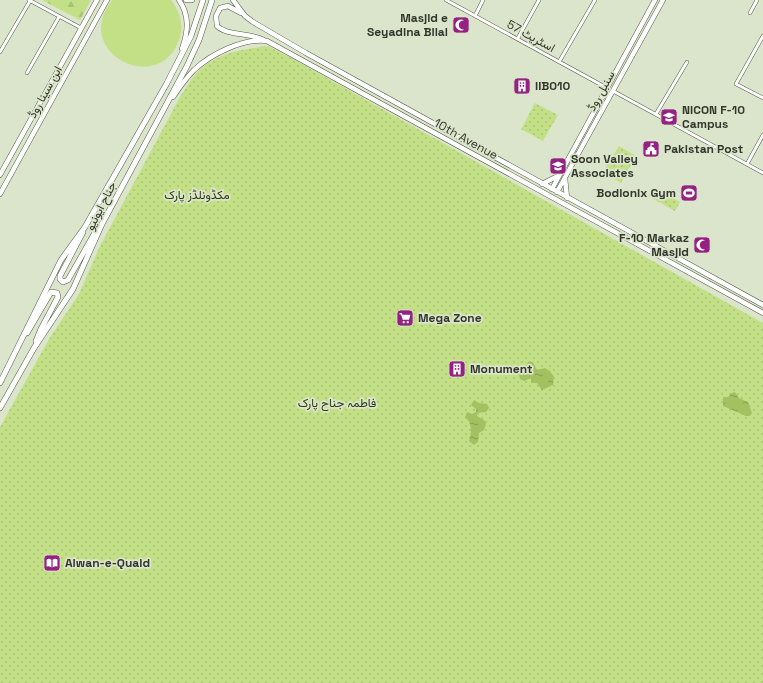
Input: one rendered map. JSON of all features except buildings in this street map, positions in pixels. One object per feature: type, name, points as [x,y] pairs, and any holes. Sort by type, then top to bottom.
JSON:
[{"type":"main road","name":"ابن سینا روڈ","points":[[0,175],[97,0]]},
{"type":"main road","name":"ابن سینا روڈ","points":[[0,194],[107,0]]},
{"type":"main road","points":[[178,62],[188,27],[185,12],[179,0]]},
{"type":"main road","points":[[186,0],[192,0]]},
{"type":"main road","name":"جناح ایونیو","points":[[0,383],[24,337],[32,315],[61,260],[85,227],[178,62],[191,36],[203,0]]},
{"type":"main road","name":"جناح ایونیو","points":[[0,408],[34,348],[73,288],[102,224],[168,103],[198,40],[212,0]]},
{"type":"main road","name":"10th Avenue","points":[[233,0],[245,16]]},
{"type":"main road","name":"سنبل روڈ","points":[[552,189],[654,0]]},
{"type":"main road","name":"سنبل روڈ","points":[[557,192],[662,0]]},
{"type":"main road","name":"10th Avenue","points":[[763,305],[306,53],[245,16],[233,7],[224,6],[217,12],[215,20],[221,30],[251,34],[267,41],[763,313]]},
{"type":"main road","points":[[168,103],[189,75],[204,62],[246,43],[267,41]]},
{"type":"main road","points":[[384,105],[387,98]]},
{"type":"main road","points":[[542,184],[558,176]]},
{"type":"main road","points":[[565,178],[567,198]]},
{"type":"main road","points":[[85,227],[80,240],[60,276],[60,279],[63,282],[68,280],[96,230],[102,224]]},
{"type":"main road","points":[[618,233],[622,228]]},
{"type":"main road","points":[[720,290],[723,284]]},
{"type":"main road","points":[[24,337],[34,324],[51,292],[57,293],[58,297],[40,329],[34,348]]},
{"type":"street","points":[[0,52],[29,0],[81,28]]},
{"type":"street","name":"اسٹریٹ 57","points":[[446,0],[607,88]]},
{"type":"street","points":[[475,16],[483,0]]},
{"type":"street","points":[[518,38],[539,0]]},
{"type":"street","points":[[559,62],[595,0]]},
{"type":"street","points":[[750,13],[757,0]]},
{"type":"street","points":[[27,73],[59,16]]},
{"type":"street","points":[[763,36],[736,84],[763,98]]},
{"type":"street","points":[[656,114],[688,62]]},
{"type":"street","points":[[613,91],[763,173]]},
{"type":"street","points":[[747,164],[763,135]]},
{"type":"green space","points":[[42,0],[91,0],[80,20]]},
{"type":"green space","points":[[112,0],[171,0],[176,8],[181,22],[181,32],[180,37],[170,55],[156,65],[140,66],[124,62],[110,52],[102,37],[102,20]]},
{"type":"green space","name":"فاطمہ جناح پارک","points":[[268,46],[763,323],[763,683],[0,683],[0,427],[49,339],[79,294],[100,246],[190,81],[201,69],[218,58],[238,51]]},
{"type":"green space","points":[[535,103],[558,115],[543,141],[521,129]]},
{"type":"green space","points":[[619,146],[636,156],[621,183],[603,172]]},
{"type":"green space","points":[[653,187],[680,202],[675,211],[648,196]]},
{"type":"water","points":[[528,362],[533,362],[537,370],[545,368],[550,371],[554,377],[553,385],[542,390],[537,383],[531,383],[531,378],[524,381],[520,379],[518,369],[525,368]]},
{"type":"water","points":[[735,392],[739,398],[748,402],[752,413],[750,416],[746,416],[723,406],[723,397],[728,397]]},
{"type":"water","points":[[474,400],[479,403],[487,404],[489,408],[486,412],[477,413],[477,416],[484,420],[486,424],[484,430],[479,433],[478,442],[474,445],[469,441],[471,428],[465,417],[467,412],[472,414],[476,412],[476,409],[471,405]]},
{"type":"place","name":"Masjid e Seyadina Bilal","points":[[461,25]]},
{"type":"place","name":"IIB010","points":[[522,86]]},
{"type":"place","name":"NICON F-10 Campus","points":[[669,117]]},
{"type":"place","name":"Pakistan Post","points":[[651,149]]},
{"type":"place","name":"Soon Valley Associates","points":[[558,166]]},
{"type":"place","name":"Bodionix Gym","points":[[689,193]]},
{"type":"place","name":"F-10 Markaz Masjid","points":[[702,245]]},
{"type":"place","name":"Mega Zone","points":[[405,318]]},
{"type":"place","name":"Monument","points":[[457,369]]},
{"type":"place","name":"Aiwan-e-Quaid","points":[[52,563]]},
{"type":"park label","name":"مکڈونلڈز پارک","points":[[197,195]]}]
